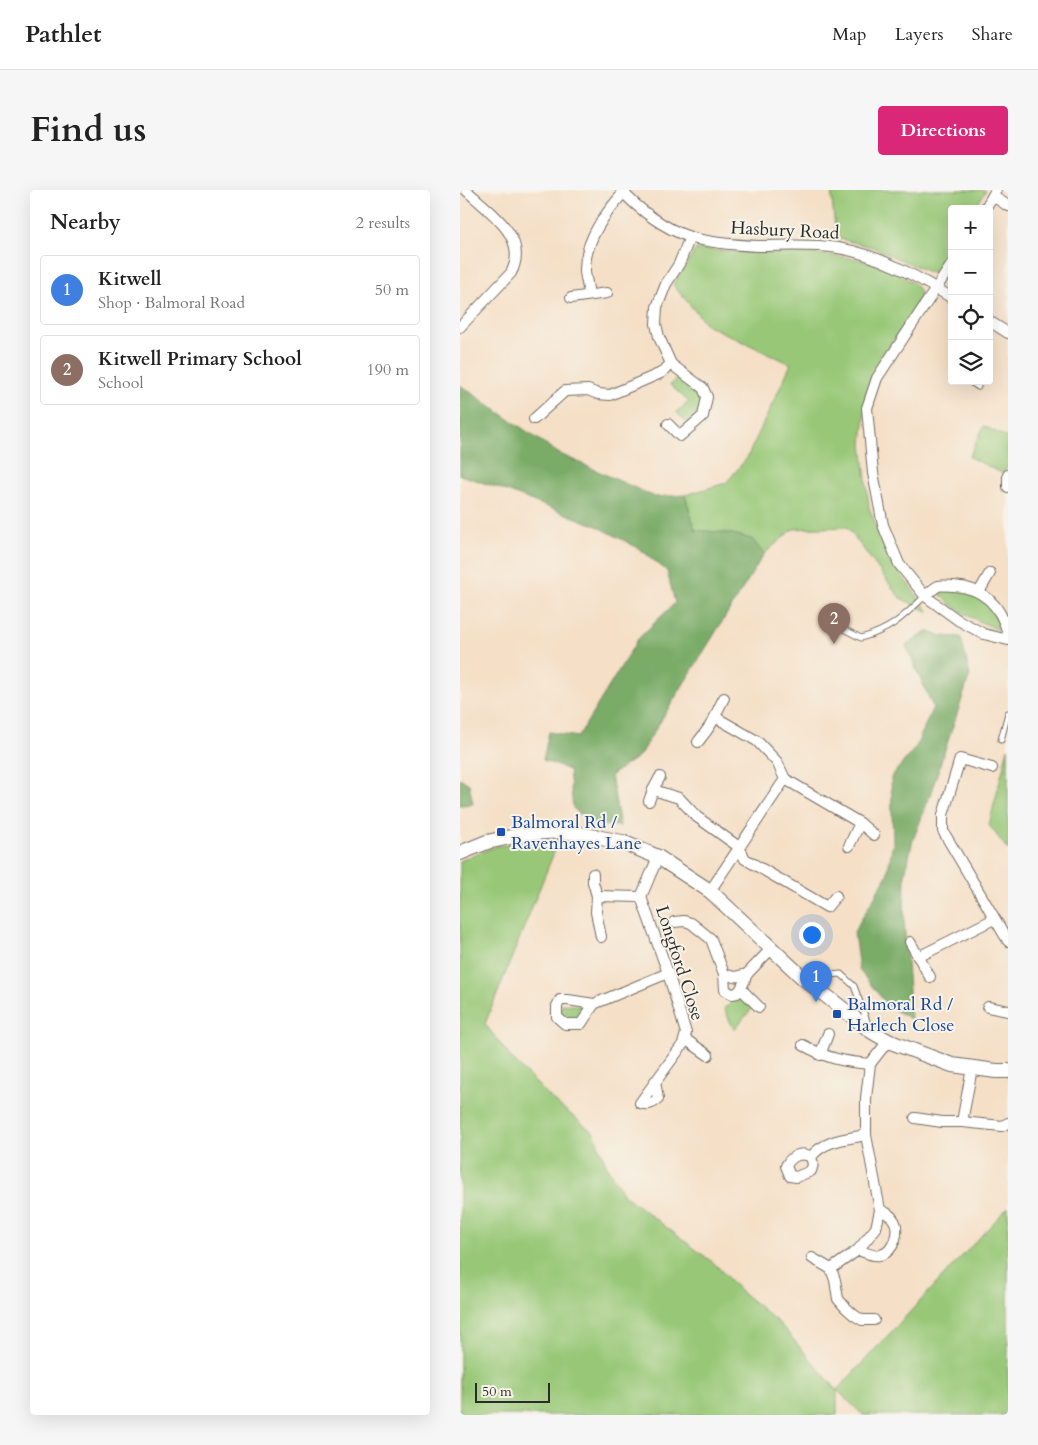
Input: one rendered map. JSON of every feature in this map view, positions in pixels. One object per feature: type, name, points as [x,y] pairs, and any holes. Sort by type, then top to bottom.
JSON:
[{"type":"street","points":[[460,326],[511,273],[516,265],[514,239],[507,229],[466,190]]},
{"type":"street","points":[[589,295],[585,271],[587,250],[595,232],[624,191]]},
{"type":"street","name":"Hasbury Road","points":[[624,191],[654,219],[690,237],[722,243],[756,246],[837,248],[867,254],[903,270],[948,296]]},
{"type":"street","points":[[987,205],[994,193],[1008,206]]},
{"type":"street","points":[[668,424],[680,436],[703,416],[707,397],[703,388],[671,364],[659,337],[656,324],[657,307],[666,284],[679,264],[690,237]]},
{"type":"street","points":[[948,270],[877,378],[867,408],[873,473],[883,525],[899,564],[925,596],[958,620],[984,634],[1008,640]]},
{"type":"street","points":[[571,298],[607,293]]},
{"type":"street","points":[[993,324],[1008,333]]},
{"type":"street","points":[[534,419],[565,391],[588,390],[598,394],[610,395],[661,373],[671,364]]},
{"type":"street","points":[[1008,475],[1008,487]]},
{"type":"street","points":[[979,592],[990,573]]},
{"type":"street","points":[[925,596],[938,586],[965,587],[979,592],[996,606],[1004,620],[1008,634]]},
{"type":"street","points":[[698,742],[715,717],[717,708],[724,698]]},
{"type":"street","points":[[715,717],[757,741],[777,762],[785,779],[860,824],[874,835]]},
{"type":"street","points":[[992,768],[960,759],[942,815],[943,831],[1008,941]]},
{"type":"street","points":[[649,801],[660,776]]},
{"type":"street","points":[[710,892],[785,779]]},
{"type":"street","points":[[654,790],[679,798],[697,817],[739,846],[745,859],[827,907],[836,896]]},
{"type":"street","points":[[849,846],[860,824]]},
{"type":"street","points":[[460,853],[487,842],[529,833],[564,831],[622,842],[658,857],[710,892],[815,988],[871,1031],[888,1041],[945,1063],[972,1068],[1008,1071]]},
{"type":"street","name":"Longford Close","points":[[655,1080],[685,1040],[686,1033],[668,972],[641,897],[658,857]]},
{"type":"street","points":[[593,874],[597,896],[596,912],[601,937]]},
{"type":"street","name":"Longford Close","points":[[597,896],[641,897]]},
{"type":"street","points":[[918,957],[994,918]]},
{"type":"street","points":[[674,922],[684,921],[691,923],[711,939],[724,974],[725,990],[732,994],[737,993],[741,989],[747,974],[772,948]]},
{"type":"street","points":[[910,942],[930,977]]},
{"type":"street","points":[[594,1004],[668,972]]},
{"type":"street","points":[[724,974],[734,977],[747,974]]},
{"type":"street","points":[[741,989],[759,1007]]},
{"type":"street","points":[[988,1007],[1008,1011]]},
{"type":"street","points":[[820,1055],[828,1034]]},
{"type":"street","name":"Longford Close","points":[[685,1040],[708,1056]]},
{"type":"street","points":[[831,1270],[858,1250],[876,1228],[880,1210],[866,1134],[866,1098],[870,1064],[888,1041]]},
{"type":"street","points":[[803,1045],[820,1055],[846,1062],[870,1064]]},
{"type":"street","points":[[962,1122],[972,1068]]},
{"type":"street","points":[[915,1118],[942,1122],[1002,1126],[1008,1123]]},
{"type":"street","points":[[811,1157],[816,1150],[825,1144],[866,1134]]},
{"type":"street","points":[[858,1250],[872,1255],[882,1255],[888,1251],[893,1243],[896,1226],[893,1218],[880,1210]]},
{"type":"street","points":[[812,1258],[831,1270],[835,1280],[838,1299],[845,1307],[862,1320],[874,1320]]},
{"type":"lane","points":[[830,622],[861,638],[881,632],[901,619],[925,596]]},
{"type":"lane","points":[[1000,740],[1008,712]]},
{"type":"lane","points":[[815,988],[829,975],[841,974],[854,986],[871,1031]]},
{"type":"green space","points":[[831,190],[986,190],[977,205],[948,205],[948,254],[936,273],[931,273],[872,247],[836,238]]},
{"type":"green space","points":[[696,249],[756,253],[818,254],[853,258],[886,268],[915,284],[919,290],[920,298],[891,345],[867,392],[862,444],[869,507],[888,557],[929,612],[900,598],[847,527],[793,529],[764,554],[705,565],[685,495],[726,483],[747,458],[791,364],[707,325],[673,285]]},
{"type":"green space","points":[[679,377],[703,400],[703,410],[687,423],[676,412],[689,402],[670,385]]},
{"type":"green space","points":[[460,385],[558,453],[655,497],[685,495],[695,530],[729,533],[752,539],[764,554],[639,756],[611,775],[620,826],[590,824],[573,808],[569,770],[543,760],[549,732],[578,737],[638,639],[675,603],[667,571],[640,549],[597,526],[460,475]]},
{"type":"green space","points":[[984,426],[1008,438],[1008,465],[1004,474],[969,457]]},
{"type":"green space","points":[[942,590],[971,592],[996,610],[1001,629],[999,630],[975,619],[953,606],[940,594]]},
{"type":"green space","points":[[926,631],[941,636],[961,637],[970,675],[913,840],[905,874],[904,919],[911,1019],[888,1006],[859,970],[854,932],[887,875],[893,843],[891,777],[916,747],[933,707],[906,646]]},
{"type":"green space","points":[[1008,748],[1008,850],[989,825]]},
{"type":"green space","points":[[460,778],[469,784],[473,804],[460,805]]},
{"type":"green space","points":[[559,840],[485,1024],[512,1059],[555,1102],[594,1133],[608,1169],[625,1196],[715,1264],[740,1291],[780,1324],[837,1390],[837,1415],[462,1415],[460,1413],[460,861],[497,846]]},
{"type":"green space","points":[[743,996],[753,1007],[734,1030],[724,1008]]},
{"type":"green space","points":[[562,1004],[584,1006],[584,1018],[569,1022],[562,1014]]},
{"type":"green space","points":[[1008,1207],[1008,1415],[863,1415],[837,1390]]},
{"type":"place","name":"Kitwell Primary School","points":[[834,644]]},
{"type":"place","name":"Balmoral Rd / Ravenhayes Lane","points":[[501,832]]},
{"type":"place","name":"Kitwell","points":[[816,1002]]},
{"type":"place","name":"Balmoral Rd / Harlech Close","points":[[837,1014]]}]
